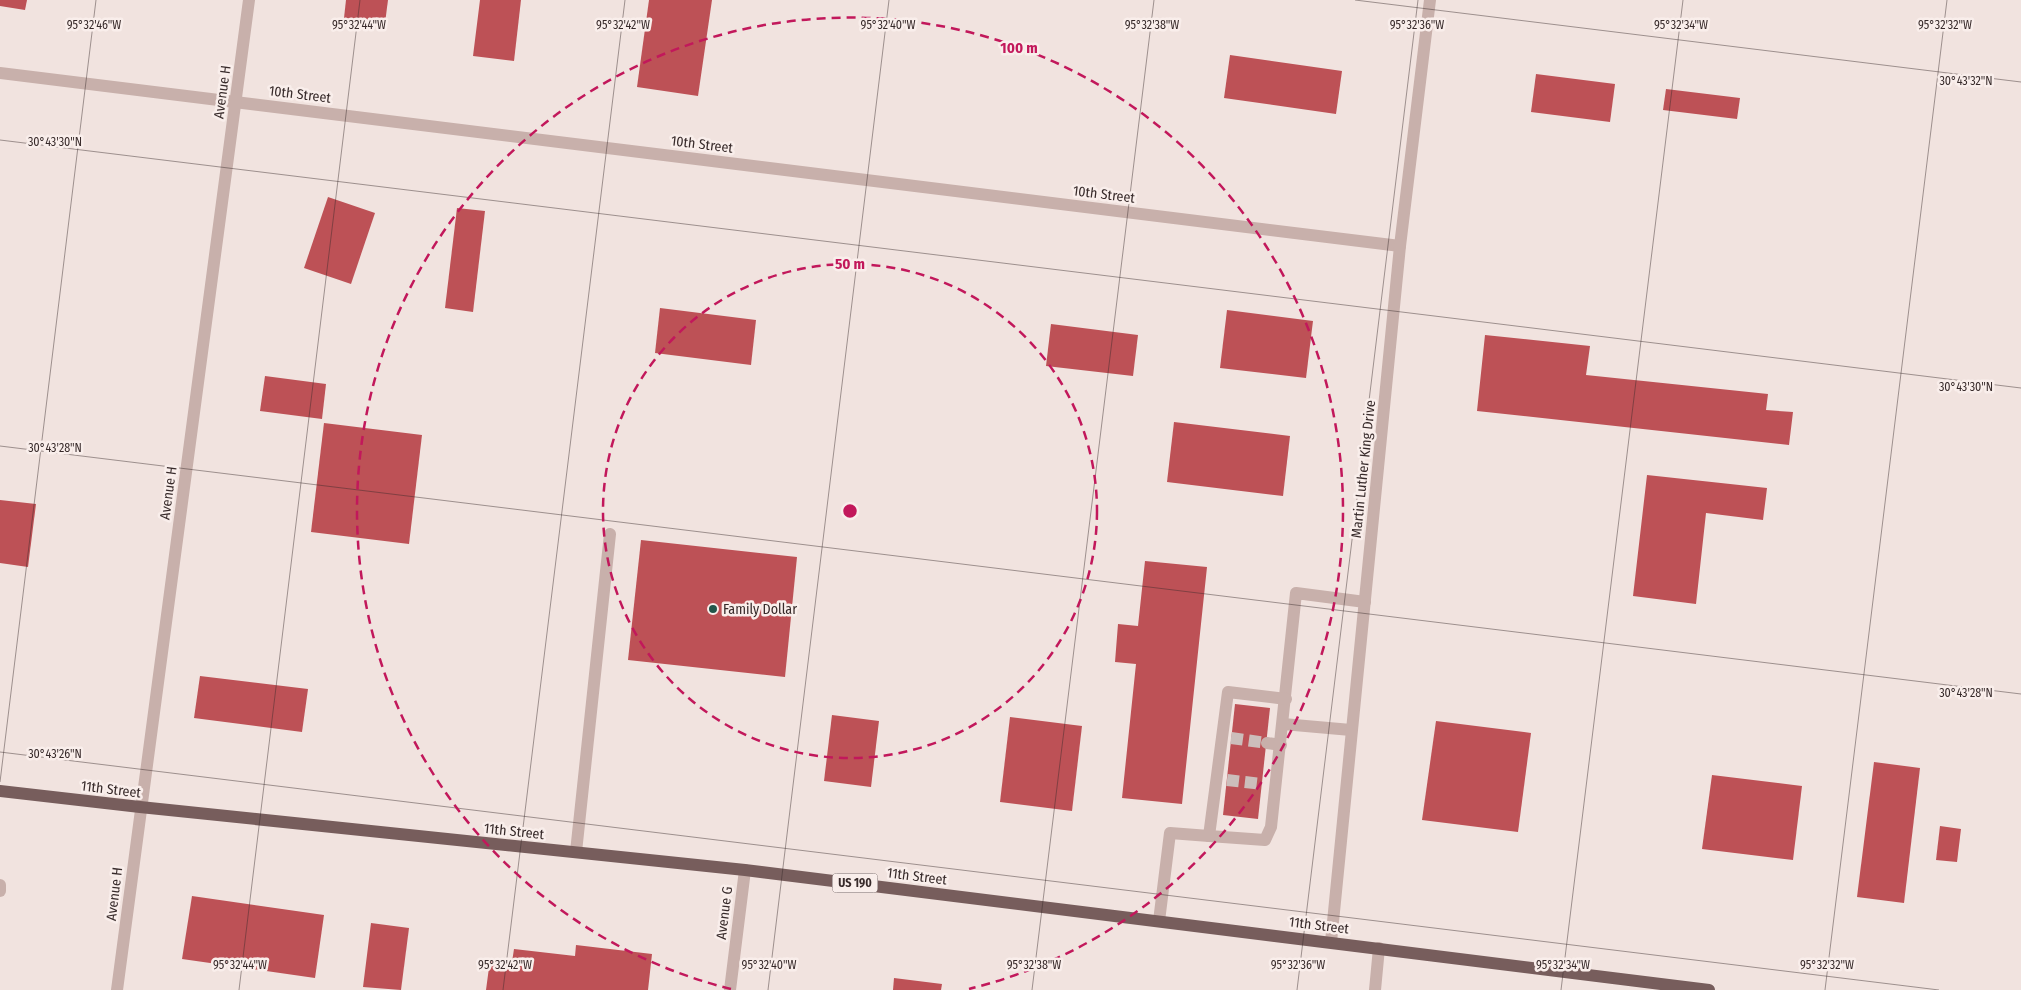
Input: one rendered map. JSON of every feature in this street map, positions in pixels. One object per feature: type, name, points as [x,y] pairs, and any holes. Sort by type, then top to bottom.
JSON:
[{"type":"main road","name":"11th Street","points":[[0,791],[745,870],[1709,990]]},
{"type":"street","name":"Avenue H","points":[[116,990],[249,0]]},
{"type":"street","name":"Martin Luther King Drive","points":[[1331,942],[1400,246],[1430,0]]},
{"type":"street","name":"10th Street","points":[[0,74],[1400,246]]},
{"type":"street","points":[[576,852],[610,534]]},
{"type":"street","points":[[1159,921],[1170,833],[1265,840],[1271,828],[1296,593],[1365,602]]},
{"type":"street","points":[[1209,836],[1222,779],[1227,738],[1228,692],[1286,699]]},
{"type":"street","points":[[1283,724],[1351,730]]},
{"type":"street","points":[[1267,743],[1281,745]]},
{"type":"street","points":[[1262,784],[1276,785]]},
{"type":"street","name":"Avenue G","points":[[730,990],[745,870]]},
{"type":"street","points":[[0,885],[0,892]]},
{"type":"street","points":[[1375,990],[1378,948]]},
{"type":"building","points":[[0,0],[27,0],[25,10],[0,6]]},
{"type":"building","points":[[346,0],[388,0],[385,23],[344,18]]},
{"type":"building","points":[[480,0],[521,0],[514,61],[473,56]]},
{"type":"building","points":[[649,0],[712,0],[698,96],[637,87]]},
{"type":"building","points":[[1230,55],[1342,71],[1336,114],[1224,98]]},
{"type":"building","points":[[1536,74],[1615,84],[1610,122],[1531,112]]},
{"type":"building","points":[[1666,89],[1740,98],[1737,119],[1663,110]]},
{"type":"building","points":[[328,197],[375,213],[351,284],[304,268]]},
{"type":"building","points":[[457,208],[485,211],[473,312],[445,308]]},
{"type":"building","points":[[660,308],[756,320],[751,365],[655,353]]},
{"type":"building","points":[[1227,310],[1313,321],[1306,378],[1220,368]]},
{"type":"building","points":[[1051,324],[1138,335],[1133,376],[1046,366]]},
{"type":"building","points":[[1485,335],[1590,346],[1586,375],[1768,394],[1766,410],[1793,412],[1789,445],[1477,411]]},
{"type":"building","points":[[265,376],[326,384],[322,419],[260,411]]},
{"type":"building","points":[[1174,422],[1290,436],[1283,496],[1167,482]]},
{"type":"building","points":[[324,423],[422,435],[409,544],[311,532]]},
{"type":"building","points":[[1647,475],[1767,488],[1763,520],[1706,513],[1696,604],[1633,596]]},
{"type":"building","points":[[0,500],[36,504],[28,567],[0,563]]},
{"type":"building","name":"Family Dollar","points":[[641,540],[797,557],[785,677],[628,660]]},
{"type":"building","points":[[1145,561],[1207,567],[1182,804],[1122,798],[1136,664],[1115,662],[1118,624],[1138,626]]},
{"type":"building","points":[[200,676],[308,689],[302,732],[194,718]]},
{"type":"building","points":[[1235,704],[1270,708],[1258,819],[1223,815]]},
{"type":"building","points":[[832,715],[879,721],[871,787],[824,781]]},
{"type":"building","points":[[1010,717],[1082,726],[1072,811],[1000,802]]},
{"type":"building","points":[[1436,721],[1531,733],[1518,832],[1422,820]]},
{"type":"building","points":[[1874,762],[1920,768],[1904,903],[1857,897]]},
{"type":"building","points":[[1712,775],[1802,786],[1793,860],[1702,849]]},
{"type":"building","points":[[1940,826],[1961,829],[1957,862],[1936,860]]},
{"type":"building","points":[[192,896],[324,915],[315,978],[182,959]]},
{"type":"building","points":[[371,923],[409,928],[401,990],[363,987]]},
{"type":"building","points":[[576,945],[652,954],[648,990],[486,990],[490,960],[512,962],[514,949],[575,956]]},
{"type":"building","points":[[894,978],[942,984],[941,990],[893,990]]},
{"type":"tunnel","points":[[1231,738],[1267,743]]},
{"type":"tunnel","points":[[1227,780],[1262,784]]},
{"type":"place","name":"Family Dollar","points":[[713,609]]}]
